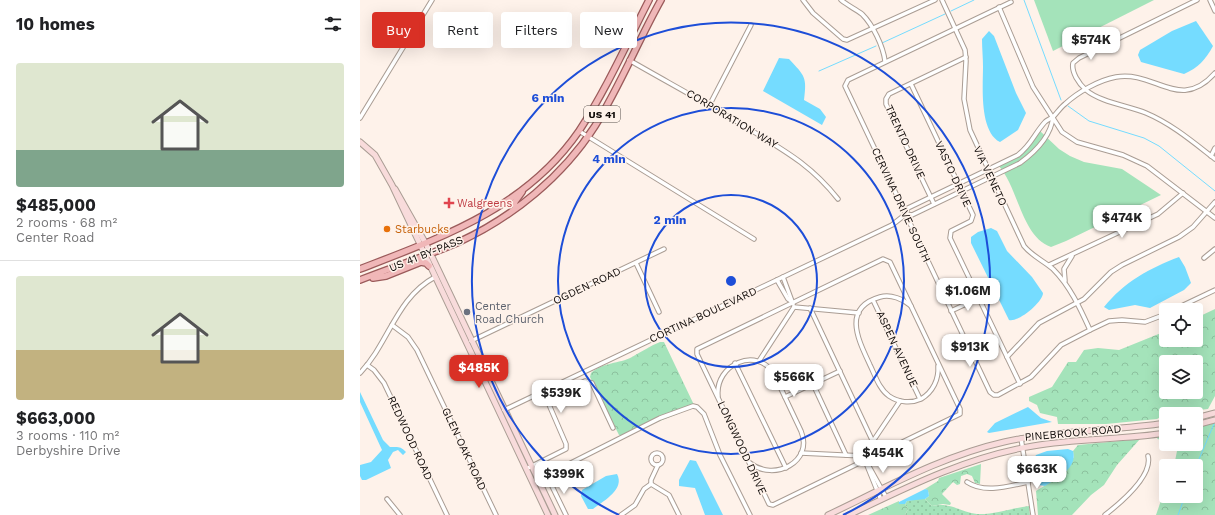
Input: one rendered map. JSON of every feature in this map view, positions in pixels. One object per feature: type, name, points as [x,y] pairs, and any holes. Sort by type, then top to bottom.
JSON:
[{"type":"main road","name":"US 41 BY-PASS","points":[[637,23],[649,0]]},
{"type":"main road","name":"US 41 BY-PASS","points":[[360,280],[425,256],[473,234],[516,208],[556,174],[588,137],[604,111],[659,0]]},
{"type":"main road","name":"US 41 BY-PASS","points":[[360,270],[426,244],[482,218],[526,187],[553,163],[578,131],[624,48]]},
{"type":"main road","points":[[627,48],[629,60]]},
{"type":"main road","points":[[516,208],[514,203],[526,187]]},
{"type":"main road","points":[[360,284],[421,262],[426,263],[429,266]]},
{"type":"street","points":[[360,117],[432,0]]},
{"type":"street","points":[[803,0],[813,13],[843,39],[849,40],[934,0]]},
{"type":"street","points":[[841,0],[861,14],[873,29],[886,62]]},
{"type":"street","name":"VIA VENETO","points":[[942,0],[956,28],[966,57],[964,99],[966,115],[973,139],[1024,246],[1049,265],[1067,286],[1090,330]]},
{"type":"street","points":[[1197,0],[1076,60],[1073,66],[1074,72],[1086,90],[1161,120],[1215,159]]},
{"type":"street","points":[[1210,0],[1215,11]]},
{"type":"street","name":"CERVINA DRIVE SOUTH","points":[[1011,2],[848,80],[845,86],[990,392],[994,395],[998,395],[1020,384],[1036,373],[1061,345],[1090,330],[1109,322],[1122,320],[1145,322],[1159,317]]},
{"type":"street","points":[[999,7],[1033,87],[1062,132],[1072,140],[1084,145],[1123,155],[1141,163],[1215,218]]},
{"type":"street","points":[[709,106],[751,26]]},
{"type":"street","name":"TRENTO DRIVE","points":[[934,204],[886,102],[889,94],[966,57]]},
{"type":"street","name":"CORPORATION WAY","points":[[629,60],[800,161],[825,182],[838,199]]},
{"type":"street","name":"CORTINA BOULEVARD","points":[[499,412],[892,225],[906,214],[908,208],[1011,159],[1024,151],[1046,122],[1053,117],[1070,99],[1109,79],[1127,76],[1138,78],[1173,90],[1187,91],[1202,85],[1215,73]]},
{"type":"street","name":"VASTO DRIVE","points":[[911,84],[973,217],[970,221],[952,229],[949,236],[1020,384]]},
{"type":"street","name":"CORTINA BOULEVARD","points":[[906,214],[912,215],[1014,166],[1033,152],[1045,139],[1052,125],[1053,117]]},
{"type":"street","points":[[578,131],[754,239]]},
{"type":"street","points":[[360,142],[375,156],[392,185],[429,266],[505,409],[555,515]]},
{"type":"street","points":[[1211,156],[1215,148]]},
{"type":"street","points":[[392,185],[400,195],[431,253],[499,412],[548,515]]},
{"type":"street","points":[[1049,265],[1158,214],[1183,193]]},
{"type":"street","points":[[1007,357],[1016,350],[1039,323],[1077,303],[1094,291],[1116,268],[1179,237],[1193,227],[1215,202]]},
{"type":"street","name":"OGDEN ROAD","points":[[469,342],[664,249]]},
{"type":"street","points":[[1204,258],[1215,249]]},
{"type":"street","points":[[1067,286],[1064,276],[1064,269],[1068,260],[1075,254]]},
{"type":"street","name":"LONGWOOD DRIVE","points":[[885,259],[890,262],[913,308],[960,409],[960,414],[864,458],[771,505],[767,502],[746,458],[697,354],[697,349],[792,302],[885,259]]},
{"type":"street","points":[[636,263],[659,312]]},
{"type":"street","points":[[360,373],[367,365],[413,292],[435,277]]},
{"type":"street","points":[[783,277],[794,307]]},
{"type":"street","points":[[777,280],[788,299],[792,302]]},
{"type":"street","points":[[1188,303],[1215,290]]},
{"type":"street","points":[[913,308],[906,302],[895,297],[885,296],[867,303],[859,313],[856,325],[858,339],[882,388],[889,396],[900,401],[910,402],[920,399],[930,392],[935,384],[938,374],[938,362]]},
{"type":"street","points":[[951,311],[979,298]]},
{"type":"street","name":"ASPEN AVENUE","points":[[874,300],[920,399]]},
{"type":"street","points":[[794,307],[859,313]]},
{"type":"street","points":[[759,361],[794,307]]},
{"type":"street","points":[[810,308],[873,442]]},
{"type":"street","name":"GLEN OAK ROAD","points":[[392,325],[408,336],[418,350],[496,515]]},
{"type":"street","points":[[720,402],[718,388],[721,378],[727,369],[735,363],[746,360],[759,361],[773,372],[803,435],[801,453],[795,461],[786,468],[775,471],[768,470],[752,465],[746,458]]},
{"type":"street","points":[[735,363],[786,468]]},
{"type":"street","name":"REDWOOD ROAD","points":[[367,365],[374,370],[384,383],[447,515]]},
{"type":"street","points":[[785,397],[840,371]]},
{"type":"street","points":[[526,469],[564,450],[567,446],[547,400],[585,381],[592,384],[613,428]]},
{"type":"street","points":[[813,384],[846,455]]},
{"type":"street","points":[[864,458],[900,401]]},
{"type":"street","points":[[555,515],[565,514],[550,482],[551,474],[660,418],[691,406],[697,407],[704,414],[720,455],[750,515]]},
{"type":"street","points":[[1203,416],[1215,413]]},
{"type":"street","points":[[1203,423],[1215,420]]},
{"type":"street","name":"PINEBROOK ROAD","points":[[828,515],[953,457],[983,447],[1021,438],[1066,432],[1119,429],[1159,424]]},
{"type":"street","name":"PINEBROOK ROAD","points":[[849,515],[961,464],[1022,448],[1058,442],[1159,434]]},
{"type":"street","points":[[1021,438],[1033,515]]},
{"type":"street","points":[[801,453],[846,455],[864,458]]},
{"type":"street","points":[[1105,515],[1125,499],[1140,480],[1149,463],[1148,456]]},
{"type":"street","points":[[864,458],[884,498]]},
{"type":"street","points":[[621,515],[635,505],[644,489],[651,484],[651,480],[658,465]]},
{"type":"street","points":[[967,482],[975,486],[989,488],[1028,482]]},
{"type":"street","points":[[651,484],[669,496],[679,515]]},
{"type":"street","points":[[387,499],[400,515]]},
{"type":"street","points":[[555,515],[558,509],[562,507]]},
{"type":"green space","points":[[1034,0],[1154,0],[1053,51]]},
{"type":"green space","points":[[1040,131],[1059,149],[1070,156],[1084,162],[1122,169],[1161,195],[1051,247],[1041,241],[1033,233],[1011,186],[998,165],[1011,160],[1022,152]]},
{"type":"green space","points":[[1215,309],[1215,396],[1208,409],[1203,410],[1203,407],[1159,407],[1159,418],[1157,419],[1106,424],[1058,424],[1057,417],[1040,413],[1037,405],[1029,401],[1029,397],[1052,387],[1068,362],[1076,362],[1084,350],[1098,348],[1119,350],[1159,334],[1159,347],[1203,347],[1203,315]]},
{"type":"green space","points":[[660,342],[664,342],[695,407],[622,436],[619,435],[590,377],[591,373],[606,365],[632,357]]},
{"type":"green space","points":[[1215,423],[1215,515],[1156,515],[1160,503],[1203,503],[1203,459],[1175,459],[1177,451],[1203,451],[1203,426]]},
{"type":"green space","points":[[1140,439],[1117,465],[1104,485],[1091,495],[1072,515],[1038,515],[1036,491],[1062,475],[1074,457],[1073,451],[1078,445]]},
{"type":"green space","points":[[981,464],[980,484],[975,483],[972,476],[967,474],[961,476],[960,484],[957,485],[953,482],[942,494],[951,503],[950,505],[943,504],[932,506],[925,499],[929,496],[928,490],[925,489],[938,481],[939,478]]},
{"type":"green space","points":[[925,499],[932,506],[945,505],[977,514],[1029,506],[1030,515],[905,515],[908,509],[905,504],[907,501]]},
{"type":"green space","points":[[899,501],[899,504],[905,504],[908,509],[905,515],[868,515]]},
{"type":"water","points":[[1196,21],[1213,46],[1204,59],[1189,72],[1184,74],[1141,62],[1138,55],[1140,50],[1172,31]]},
{"type":"water","points":[[989,31],[994,36],[1016,93],[1026,113],[1018,130],[1000,142],[993,136],[988,128],[984,108],[982,39]]},
{"type":"water","points":[[779,58],[789,59],[802,73],[805,81],[804,100],[820,109],[826,117],[822,125],[763,91]]},
{"type":"water","points":[[991,228],[997,231],[1007,251],[1032,277],[1043,293],[1042,297],[1035,306],[1024,315],[1013,320],[1009,320],[971,243],[971,237],[978,232]]},
{"type":"water","points":[[1179,257],[1185,267],[1191,283],[1184,290],[1150,308],[1135,305],[1109,310],[1104,307],[1129,283],[1158,266]]},
{"type":"water","points":[[360,392],[383,440],[390,447],[399,447],[406,452],[403,455],[398,450],[393,452],[388,460],[391,468],[366,480],[362,480],[360,476],[360,465],[371,462],[382,450],[360,402]]},
{"type":"water","points":[[1028,407],[1041,418],[1052,422],[989,433],[987,432],[995,423]]},
{"type":"water","points":[[1068,449],[1073,451],[1074,457],[1070,467],[1045,486],[1039,485],[1034,459],[1036,455],[1047,451]]},
{"type":"water","points":[[690,460],[696,461],[723,515],[705,515],[695,488],[679,486],[679,480]]},
{"type":"water","points":[[617,474],[619,479],[618,485],[612,494],[593,509],[588,509],[581,496],[582,490],[606,476]]},
{"type":"water","points":[[925,489],[928,490],[929,496],[925,499],[907,501],[905,504],[899,504],[899,502]]},
{"type":"waterway","points":[[951,11],[974,0]]},
{"type":"waterway","points":[[1024,0],[1061,100]]},
{"type":"waterway","points":[[882,43],[945,14]]},
{"type":"waterway","points":[[819,71],[876,46]]},
{"type":"waterway","points":[[1068,106],[1089,121],[1144,138],[1159,146],[1215,191]]},
{"type":"waterway","points":[[1199,459],[1214,424]]},
{"type":"waterway","points":[[1178,515],[1182,503]]},
{"type":"place","name":"Walgreens","points":[[449,203]]},
{"type":"place","name":"Starbucks","points":[[387,229]]},
{"type":"place","name":"Center Road Church","points":[[467,312]]}]
